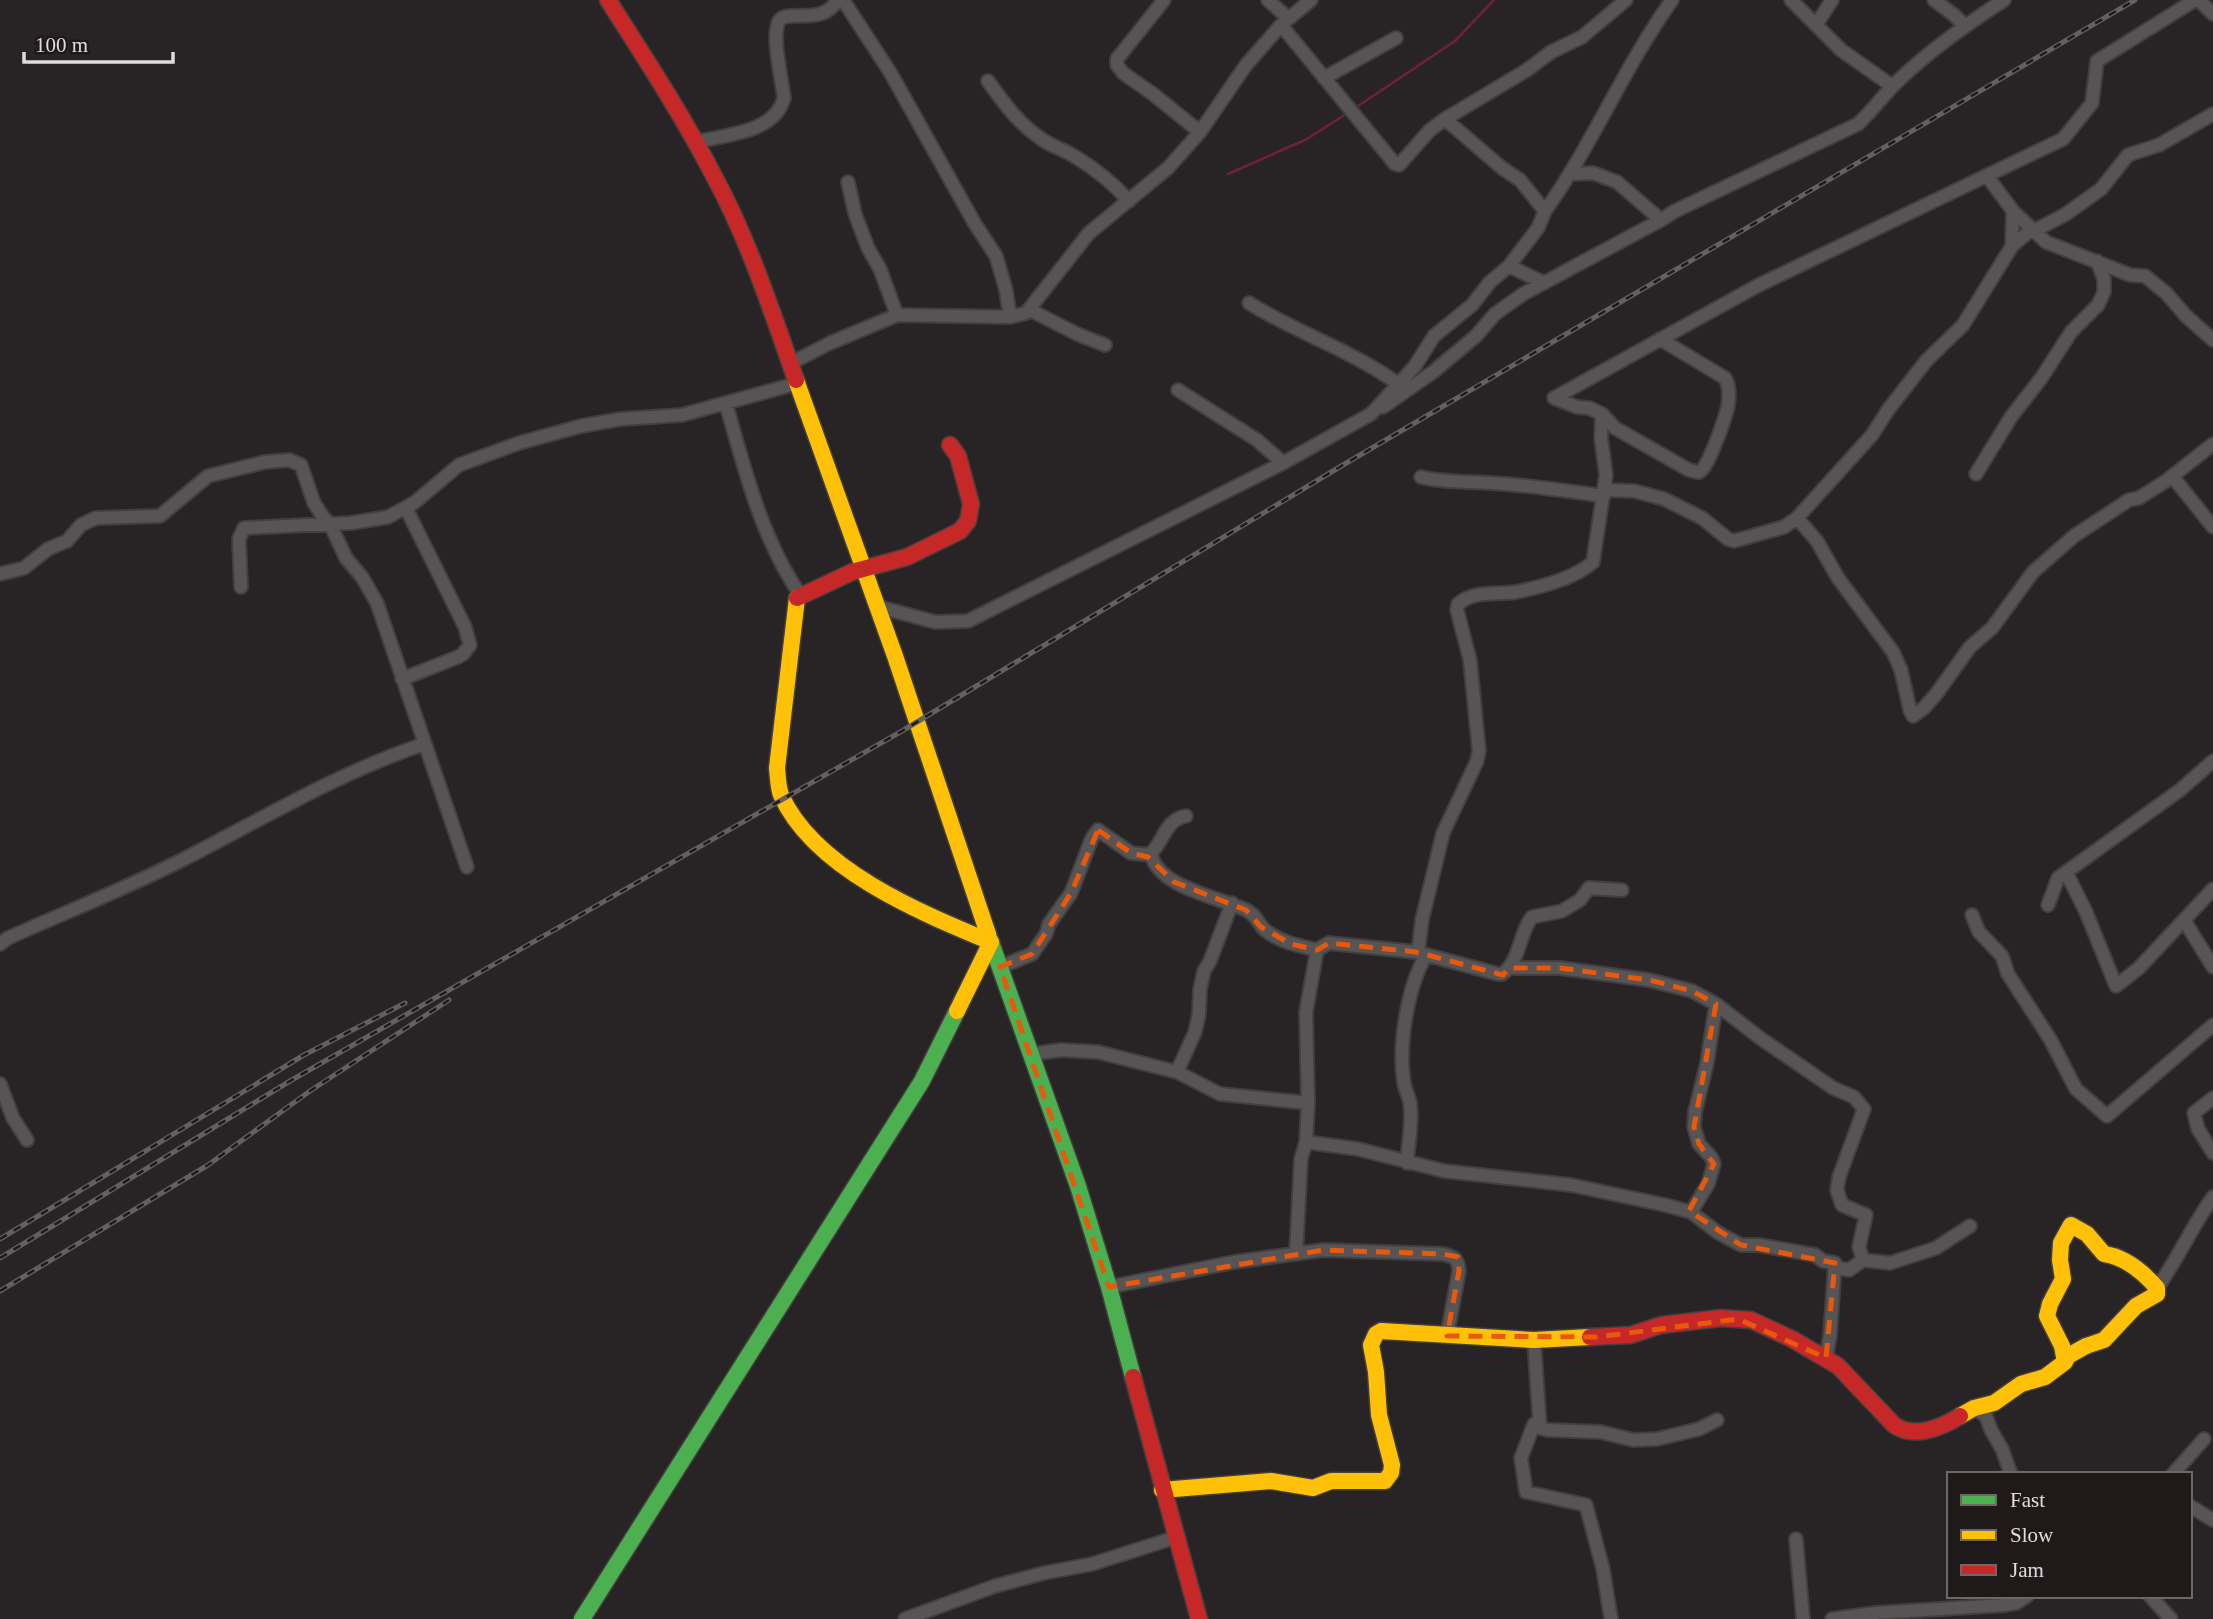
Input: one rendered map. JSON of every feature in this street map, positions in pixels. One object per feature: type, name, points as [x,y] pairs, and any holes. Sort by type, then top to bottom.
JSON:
[{"type":"street","points":[[695,142],[770,121],[782,107],[784,98],[776,38],[780,20],[789,15],[811,17],[831,9],[837,0]]},
{"type":"street","points":[[843,0],[890,72],[975,224],[996,256],[1006,290],[1010,317]]},
{"type":"street","points":[[1164,0],[1117,59],[1117,65],[1123,73],[1200,132]]},
{"type":"street","points":[[1268,0],[1324,78],[1397,165],[1430,130],[1445,119],[1527,70],[1551,52],[1582,37],[1626,0]]},
{"type":"street","points":[[791,363],[830,343],[897,316],[1010,317],[1030,310],[1090,233],[1168,168],[1200,132],[1246,65],[1285,22],[1311,0]]},
{"type":"street","points":[[1371,414],[1415,366],[1434,336],[1472,305],[1490,282],[1509,267],[1538,228],[1545,211],[1571,174],[1654,25],[1672,0]]},
{"type":"street","points":[[1791,0],[1841,50],[1892,86]]},
{"type":"street","points":[[1816,25],[1832,0]]},
{"type":"street","points":[[1934,0],[1964,25]]},
{"type":"street","points":[[876,606],[935,622],[968,621],[1283,463],[1371,414],[1433,372],[1476,336],[1495,314],[1523,294],[1675,211],[1858,124],[1876,108],[1892,86],[1964,25],[2004,0]]},
{"type":"street","points":[[1660,340],[1725,378],[1728,384],[1728,406],[1710,459],[1704,469],[1696,472],[1615,428],[1602,414],[1554,398],[1757,286],[2063,139],[2092,103],[2097,61],[2197,0],[2213,14]]},
{"type":"street","points":[[611,1],[716,179],[763,286],[791,363],[1077,1186],[1109,1287],[1199,1619]]},
{"type":"street","points":[[1324,78],[1396,37]]},
{"type":"street","points":[[988,81],[1025,126],[1052,146],[1073,155],[1117,188],[1129,201]]},
{"type":"street","points":[[1421,477],[1450,482],[1488,482],[1604,493],[1634,491],[1664,499],[1702,518],[1734,541],[1784,527],[1797,518],[1872,435],[1926,361],[1963,325],[2012,246],[2033,230],[2066,214],[2101,189],[2128,155],[2159,145],[2213,114]]},
{"type":"street","points":[[1445,119],[1520,180],[1545,211]]},
{"type":"street","points":[[1571,174],[1593,173],[1617,182],[1661,220]]},
{"type":"street","points":[[1987,176],[2014,211],[2046,242],[2130,275],[2144,275],[2213,340]]},
{"type":"street","points":[[848,182],[855,214],[868,248],[880,269],[897,316]]},
{"type":"street","points":[[2012,246],[2014,211]]},
{"type":"street","points":[[1976,474],[2011,417],[2042,377],[2071,332],[2098,304],[2104,292],[2105,279],[2097,261]]},
{"type":"street","points":[[1509,267],[1544,283]]},
{"type":"street","points":[[1250,303],[1279,322],[1377,369],[1398,384]]},
{"type":"street","points":[[1030,310],[1105,345]]},
{"type":"street","points":[[241,587],[239,539],[244,528],[388,517],[406,508],[458,465],[519,443],[581,426],[621,419],[682,415],[798,383]]},
{"type":"street","points":[[1178,390],[1257,440],[1283,463]]},
{"type":"street","points":[[726,404],[761,517],[786,574],[801,596]]},
{"type":"street","points":[[1407,1163],[1411,1125],[1410,1102],[1404,1084],[1404,1033],[1421,954],[1422,920],[1443,833],[1477,761],[1479,751],[1470,660],[1457,610],[1458,604],[1466,597],[1515,592],[1556,581],[1586,569],[1593,562],[1606,475],[1601,438],[1602,414]]},
{"type":"street","points":[[1797,518],[1817,541],[1838,578],[1893,652],[1901,670],[1909,710],[1913,716],[1937,693],[1970,647],[1992,628],[2033,572],[2074,536],[2129,500],[2139,498],[2213,444]]},
{"type":"street","points":[[950,445],[958,456],[971,504],[971,512],[963,528],[906,557],[875,564],[797,598],[777,768],[780,792],[787,806],[804,828],[845,865],[931,917],[991,942]]},
{"type":"street","points":[[0,574],[24,568],[48,549],[67,541],[81,525],[96,518],[160,516],[208,476],[265,461],[289,460],[301,465],[314,503],[330,523],[346,558],[377,603],[424,744],[454,822],[467,867]]},
{"type":"street","points":[[2172,476],[2213,527]]},
{"type":"street","points":[[402,679],[458,657],[470,645],[465,627],[406,508]]},
{"type":"street","points":[[0,944],[180,861],[363,768],[424,744]]},
{"type":"street","points":[[2048,905],[2058,878],[2180,790],[2213,761]]},
{"type":"street","points":[[1000,967],[1032,954],[1071,893],[1092,838],[1098,830],[1131,853],[1145,856],[1151,854],[1168,826],[1177,817],[1186,816]]},
{"type":"street","points":[[1151,854],[1155,866],[1174,882],[1232,903],[1257,916],[1261,927],[1291,944],[1317,950],[1329,943],[1421,954],[1498,974],[1509,968],[1532,916],[1562,911],[1580,900],[1589,888],[1622,890]]},
{"type":"street","points":[[2066,872],[2086,912],[2116,986],[2139,968],[2213,889]]},
{"type":"street","points":[[1177,1072],[1195,1032],[1204,971],[1232,903]]},
{"type":"street","points":[[1972,915],[1979,932],[2002,956],[2008,974],[2050,1039],[2076,1089],[2107,1116],[2213,1025]]},
{"type":"street","points":[[2184,920],[2213,967]]},
{"type":"street","points":[[582,1619],[922,1081],[991,942]]},
{"type":"street","points":[[1296,1254],[1301,1159],[1306,1142],[1308,1103],[1306,1012],[1317,950]]},
{"type":"street","points":[[1509,968],[1560,968],[1648,980],[1692,991],[1716,1004],[1833,1088],[1854,1097],[1864,1110],[1836,1191],[1842,1205],[1866,1216],[1859,1247],[1863,1260]]},
{"type":"street","points":[[1691,1212],[1708,1184],[1714,1164],[1712,1157],[1699,1144],[1694,1126],[1715,1026],[1716,1004]]},
{"type":"street","points":[[1030,1054],[1061,1050],[1098,1052],[1177,1072],[1220,1094],[1308,1103]]},
{"type":"street","points":[[0,1084],[13,1118],[27,1140]]},
{"type":"street","points":[[2213,1098],[2194,1113],[2198,1129],[2213,1153]]},
{"type":"street","points":[[1306,1142],[1358,1149],[1444,1171],[1571,1185],[1691,1212],[1717,1232],[1741,1245],[1759,1245],[1815,1255],[1823,1261],[1835,1263],[1838,1268],[1849,1270],[1863,1260],[1890,1264],[1936,1248],[1970,1226]]},
{"type":"street","points":[[1162,1490],[1271,1481],[1313,1488],[1331,1482],[1385,1481],[1391,1473],[1392,1465],[1378,1415],[1372,1340],[1381,1331],[1390,1330],[1534,1340],[1631,1335],[1661,1325],[1721,1318],[1751,1320],[1826,1357],[1838,1366],[1880,1413],[1903,1431],[1928,1430],[1949,1423],[1974,1408],[1994,1403],[2021,1384],[2045,1377],[2065,1362],[2068,1356],[2104,1340],[2136,1306],[2157,1294],[2157,1288],[2170,1271],[2196,1221],[2213,1197]]},
{"type":"street","points":[[2065,1362],[2062,1346],[2047,1316],[2063,1279],[2061,1243],[2071,1225],[2087,1234],[2104,1254],[2117,1256],[2145,1274],[2157,1288]]},
{"type":"street","points":[[1109,1287],[1234,1262],[1323,1250],[1454,1257],[1458,1261],[1459,1271],[1447,1336]]},
{"type":"street","points":[[1826,1357],[1835,1263]]},
{"type":"street","points":[[1534,1340],[1540,1428],[1601,1432],[1633,1440],[1657,1439],[1705,1427],[1717,1420]]},
{"type":"street","points":[[1974,1408],[1986,1416],[2003,1449],[2010,1472]]},
{"type":"street","points":[[1534,1424],[1521,1458],[1526,1492],[1587,1505],[1603,1569],[1611,1619]]},
{"type":"street","points":[[2175,1472],[2204,1439]]},
{"type":"street","points":[[2192,1507],[2213,1520]]},
{"type":"street","points":[[905,1619],[995,1586],[1092,1564],[1177,1537]]},
{"type":"street","points":[[1796,1539],[1804,1619]]},
{"type":"street","points":[[1832,1619],[2016,1603],[2025,1598]]},
{"type":"street","points":[[2152,1598],[2171,1619]]},
{"type":"street","points":[[1994,1605],[2001,1619]]},
{"type":"highlighted area","points":[[1098,830],[1131,853],[1148,857],[1174,882],[1246,910],[1261,927],[1291,944],[1317,950],[1329,943],[1416,952],[1503,975],[1509,968],[1560,968],[1649,980],[1692,991],[1716,1004],[1694,1127],[1699,1144],[1714,1164],[1689,1211],[1741,1245],[1835,1263],[1826,1358],[1738,1319],[1597,1337],[1447,1336],[1459,1271],[1458,1257],[1443,1254],[1323,1250],[1109,1287],[1000,967],[1032,954],[1071,893]]},
{"type":"waterway","points":[[1355,108],[1455,41],[1494,0]]},
{"type":"waterway","points":[[1228,174],[1307,139],[1346,114]]},
{"type":"railway","points":[[0,1258],[290,1081],[902,731],[1343,465],[2135,0]]},
{"type":"railway","points":[[0,1291],[208,1165],[310,1091],[449,1000]]},
{"type":"railway","points":[[0,1239],[304,1055],[405,1003]]},
{"type":"traffic: fast","points":[[988,934],[1078,1186],[1133,1377]]},
{"type":"traffic: fast","points":[[582,1619],[922,1081],[957,1011]]},
{"type":"traffic: slow","points":[[796,380],[895,656],[988,934]]},
{"type":"traffic: slow","points":[[797,598],[777,768],[781,795],[797,821],[818,845],[843,866],[902,902],[991,942],[957,1011]]},
{"type":"traffic: slow","points":[[1960,1416],[1974,1408],[1994,1403],[2021,1384],[2045,1377],[2065,1362],[2068,1356],[2104,1340],[2136,1306],[2157,1294],[2157,1288],[2140,1271],[2120,1258],[2104,1254],[2087,1234],[2071,1225],[2061,1243],[2063,1279],[2047,1316],[2062,1346],[2065,1362]]},
{"type":"traffic: slow","points":[[1162,1490],[1271,1481],[1313,1488],[1331,1481],[1385,1481],[1391,1473],[1392,1465],[1379,1415],[1371,1345],[1376,1334],[1381,1331],[1534,1340],[1590,1337]]},
{"type":"traffic: jam","points":[[608,0],[677,110],[727,202],[759,277],[796,380]]},
{"type":"traffic: jam","points":[[797,598],[852,572],[907,557],[960,531],[968,521],[971,504],[958,456],[950,445]]},
{"type":"traffic: jam","points":[[1590,1337],[1631,1335],[1661,1325],[1721,1318],[1751,1320],[1792,1339],[1838,1366],[1894,1425],[1902,1429],[1927,1430],[1960,1416]]},
{"type":"traffic: jam","points":[[1133,1377],[1199,1619]]}]
